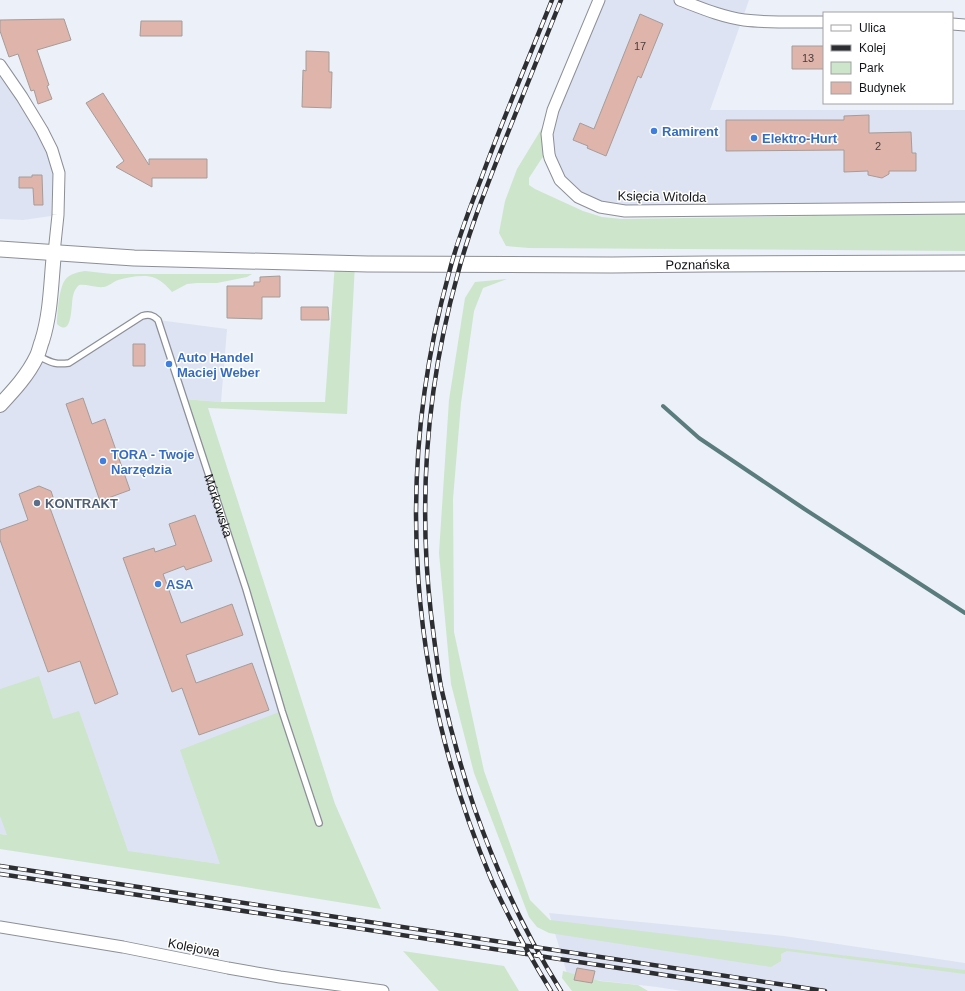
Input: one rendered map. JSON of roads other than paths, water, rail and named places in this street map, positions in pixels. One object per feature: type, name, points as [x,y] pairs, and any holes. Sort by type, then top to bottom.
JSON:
[{"type":"main road","name":"Poznańska","points":[[0,249],[134,258],[368,264],[612,265],[965,263]]},
{"type":"street","name":"Księcia Witolda","points":[[599,0],[553,110],[547,134],[550,158],[560,180],[578,197],[600,207],[625,211],[965,208]]},
{"type":"street","points":[[680,0],[726,16],[743,20],[823,22]]},
{"type":"street","points":[[953,24],[965,24]]},
{"type":"street","points":[[0,65],[42,130],[52,150],[59,173],[59,194],[49,310],[44,334],[37,355],[27,373],[16,388],[0,405]]},
{"type":"street","name":"Kolejowa","points":[[0,927],[123,947],[280,977],[382,991]]},
{"type":"lane","name":"Mórkowska","points":[[37,355],[50,362],[58,364],[69,363],[142,316],[147,314],[153,315],[158,320],[319,823]]},
{"type":"waterway","points":[[663,406],[699,438],[803,508],[965,613]]},
{"type":"railway","points":[[551,991],[520,937],[492,881],[464,807],[442,732],[427,657],[418,580],[416,504],[420,427],[431,350],[452,261],[489,157],[552,0]]},
{"type":"railway","points":[[561,0],[483,196],[467,242],[447,315],[432,400],[428,442],[425,528],[427,571],[438,669],[444,702],[460,763],[474,807],[512,902],[535,947],[561,991]]},
{"type":"railway","points":[[0,866],[825,991]]},
{"type":"railway","points":[[0,874],[770,991]]},
{"type":"place","name":"Ramirent","points":[[654,131]]},
{"type":"place","name":"Elektro-Hurt","points":[[754,138]]},
{"type":"place","name":"Auto Handel Maciej Weber","points":[[169,364]]},
{"type":"place","name":"TORA - Twoje Narzędzia","points":[[103,461]]},
{"type":"place","name":"KONTRAKT","points":[[37,503]]},
{"type":"place","name":"ASA","points":[[158,584]]}]
